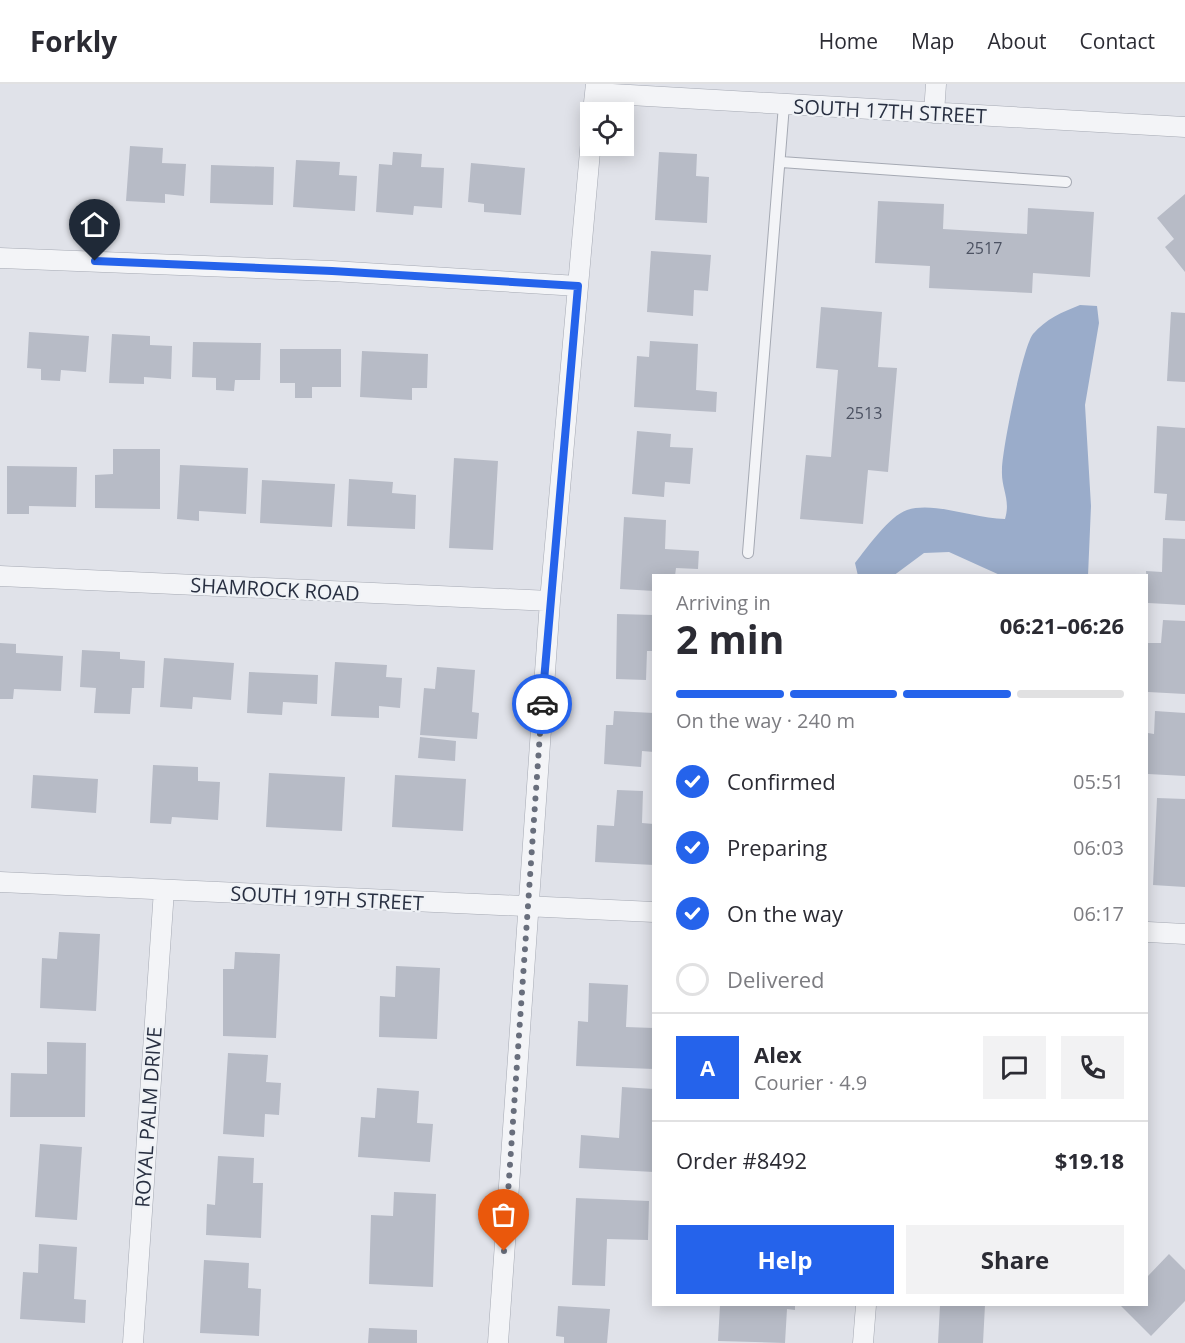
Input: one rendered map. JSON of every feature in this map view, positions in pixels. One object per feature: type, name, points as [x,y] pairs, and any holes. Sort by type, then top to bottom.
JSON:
[{"type":"street","points":[[934,113],[936,84]]},
{"type":"street","name":"SOUTH 17TH STREET","points":[[595,97],[1185,127]]},
{"type":"street","points":[[498,1343],[550,601],[590,156]]},
{"type":"street","points":[[0,258],[332,271],[578,286]]},
{"type":"street","name":"SHAMROCK ROAD","points":[[0,576],[550,601]]},
{"type":"street","name":"SOUTH 19TH STREET","points":[[0,882],[652,912]]},
{"type":"street","name":"ROYAL PALM DRIVE","points":[[133,1343],[164,890]]},
{"type":"street","points":[[1148,932],[1185,934]]},
{"type":"street","points":[[863,1343],[866,1306]]},
{"type":"lane","points":[[748,553],[784,105]]},
{"type":"lane","points":[[781,162],[1066,182]]},
{"type":"water","points":[[1080,305],[1097,306],[1099,323],[1085,405],[1091,506],[1088,574],[998,574],[949,552],[924,553],[896,574],[858,574],[855,563],[872,541],[886,525],[907,510],[942,509],[1005,519],[1007,506],[1002,477],[1005,442],[1024,358],[1033,334],[1043,324]]},
{"type":"building","points":[[130,146],[163,148],[162,163],[186,164],[184,196],[165,194],[165,203],[126,201]]},
{"type":"building","points":[[393,152],[422,154],[421,167],[444,168],[442,208],[414,206],[413,215],[376,212],[379,164],[392,165]]},
{"type":"building","points":[[659,152],[697,154],[696,176],[709,177],[707,223],[655,220]]},
{"type":"building","points":[[296,160],[340,162],[339,175],[357,176],[355,211],[293,207]]},
{"type":"building","points":[[471,163],[525,168],[521,215],[484,212],[484,204],[468,202]]},
{"type":"building","points":[[211,165],[274,167],[273,205],[210,203]]},
{"type":"building","points":[[1185,194],[1185,272],[1165,247],[1174,239],[1157,218]]},
{"type":"building","points":[[878,201],[944,204],[943,229],[1027,234],[1028,208],[1094,212],[1090,277],[1033,273],[1032,293],[929,288],[930,266],[875,263]]},
{"type":"building","points":[[651,251],[711,255],[708,291],[694,290],[693,316],[647,312]]},
{"type":"building","points":[[821,307],[882,312],[878,367],[897,368],[888,472],[868,470],[863,524],[800,519],[806,455],[831,457],[838,370],[816,368]]},
{"type":"building","points":[[1171,312],[1185,313],[1185,382],[1167,381]]},
{"type":"building","points":[[29,332],[89,336],[86,372],[61,370],[60,381],[41,380],[41,369],[27,368]]},
{"type":"building","points":[[112,334],[150,336],[150,345],[172,346],[171,379],[144,377],[144,384],[109,383]]},
{"type":"building","points":[[650,341],[698,344],[696,390],[717,392],[716,412],[634,407],[637,356],[649,357]]},
{"type":"building","points":[[193,342],[261,343],[260,380],[235,380],[234,391],[216,390],[216,378],[192,377]]},
{"type":"building","points":[[280,349],[341,349],[341,387],[312,387],[312,398],[295,398],[295,383],[280,383]]},
{"type":"building","points":[[362,351],[428,354],[427,388],[412,388],[412,400],[360,397]]},
{"type":"building","points":[[1157,426],[1185,428],[1185,521],[1165,520],[1167,494],[1154,493]]},
{"type":"building","points":[[637,431],[671,434],[670,447],[693,448],[690,484],[665,482],[664,497],[632,494]]},
{"type":"building","points":[[113,449],[160,449],[160,509],[95,508],[95,475],[113,474]]},
{"type":"building","points":[[454,458],[498,461],[493,550],[449,548]]},
{"type":"building","points":[[180,465],[248,468],[246,514],[199,511],[199,521],[177,519]]},
{"type":"building","points":[[7,466],[77,467],[76,507],[29,506],[29,514],[7,514]]},
{"type":"building","points":[[349,479],[393,482],[392,493],[416,495],[415,529],[347,526]]},
{"type":"building","points":[[262,480],[335,484],[332,527],[260,523]]},
{"type":"building","points":[[624,517],[666,520],[665,549],[699,551],[698,569],[676,568],[675,574],[652,574],[652,591],[620,589]]},
{"type":"building","points":[[1163,538],[1185,539],[1185,605],[1148,603],[1148,574],[1146,571],[1162,572]]},
{"type":"building","points":[[617,614],[652,615],[652,651],[647,651],[646,680],[616,679]]},
{"type":"building","points":[[1163,620],[1185,621],[1185,694],[1148,692],[1148,643],[1161,643]]},
{"type":"building","points":[[0,643],[16,644],[16,653],[63,656],[61,691],[14,689],[13,699],[0,699]]},
{"type":"building","points":[[82,650],[120,652],[120,659],[145,661],[144,688],[132,688],[130,714],[94,713],[96,688],[80,687]]},
{"type":"building","points":[[164,658],[234,663],[231,700],[193,697],[192,709],[160,707]]},
{"type":"building","points":[[335,662],[387,665],[386,677],[402,678],[400,708],[379,706],[379,718],[331,716]]},
{"type":"building","points":[[437,667],[475,670],[472,712],[479,713],[477,739],[420,735],[424,688],[435,689]]},
{"type":"building","points":[[249,672],[318,675],[317,704],[283,702],[282,715],[247,713]]},
{"type":"building","points":[[614,711],[652,713],[652,752],[642,751],[641,767],[604,764],[606,725],[613,725]]},
{"type":"building","points":[[1155,711],[1185,713],[1185,776],[1148,774],[1148,733],[1154,734]]},
{"type":"building","points":[[420,737],[456,741],[455,761],[418,758]]},
{"type":"building","points":[[153,765],[198,767],[198,781],[220,782],[218,820],[172,817],[171,824],[150,823]]},
{"type":"building","points":[[269,773],[345,777],[342,831],[266,827]]},
{"type":"building","points":[[33,775],[98,779],[96,813],[31,808]]},
{"type":"building","points":[[395,775],[466,779],[463,831],[392,827]]},
{"type":"building","points":[[617,790],[643,791],[642,823],[652,824],[652,865],[595,862],[597,825],[614,826]]},
{"type":"building","points":[[1157,798],[1185,799],[1185,887],[1153,885]]},
{"type":"building","points":[[59,932],[100,934],[96,1011],[40,1008],[42,958],[57,959]]},
{"type":"building","points":[[235,952],[280,954],[276,1038],[223,1036],[223,969],[234,969]]},
{"type":"building","points":[[396,966],[440,968],[437,1039],[379,1037],[380,996],[395,997]]},
{"type":"building","points":[[589,983],[628,985],[626,1027],[652,1028],[652,1069],[576,1066],[578,1021],[588,1022]]},
{"type":"building","points":[[47,1042],[86,1043],[85,1117],[10,1117],[11,1073],[47,1074]]},
{"type":"building","points":[[228,1053],[268,1055],[266,1082],[281,1083],[279,1115],[265,1114],[264,1137],[223,1134]]},
{"type":"building","points":[[622,1087],[652,1089],[652,1172],[579,1168],[581,1135],[619,1138]]},
{"type":"building","points":[[377,1088],[419,1091],[417,1123],[433,1124],[430,1162],[358,1157],[361,1117],[375,1118]]},
{"type":"building","points":[[40,1144],[82,1147],[77,1220],[35,1217]]},
{"type":"building","points":[[218,1156],[254,1158],[253,1183],[263,1183],[261,1238],[206,1235],[207,1204],[215,1205]]},
{"type":"building","points":[[394,1192],[436,1194],[433,1287],[369,1284],[371,1215],[393,1216]]},
{"type":"building","points":[[576,1198],[649,1201],[648,1240],[607,1239],[605,1286],[572,1285]]},
{"type":"building","points":[[39,1244],[77,1247],[74,1299],[86,1300],[85,1323],[20,1319],[23,1272],[38,1273]]},
{"type":"building","points":[[1169,1254],[1185,1270],[1185,1301],[1151,1336],[1121,1306],[1148,1306],[1148,1276]]},
{"type":"building","points":[[204,1260],[249,1263],[248,1288],[261,1289],[259,1336],[200,1333]]},
{"type":"building","points":[[558,1306],[610,1309],[607,1343],[564,1343],[564,1337],[556,1336]]},
{"type":"building","points":[[720,1306],[795,1306],[795,1310],[787,1309],[785,1343],[718,1341]]},
{"type":"building","points":[[940,1306],[985,1306],[983,1343],[938,1343]]},
{"type":"building","points":[[369,1328],[417,1330],[417,1343],[368,1343]]},
{"type":"way so far","points":[[504,1251],[542,704]]},
{"type":"route","points":[[95,261],[332,271],[578,286],[542,704]]}]
